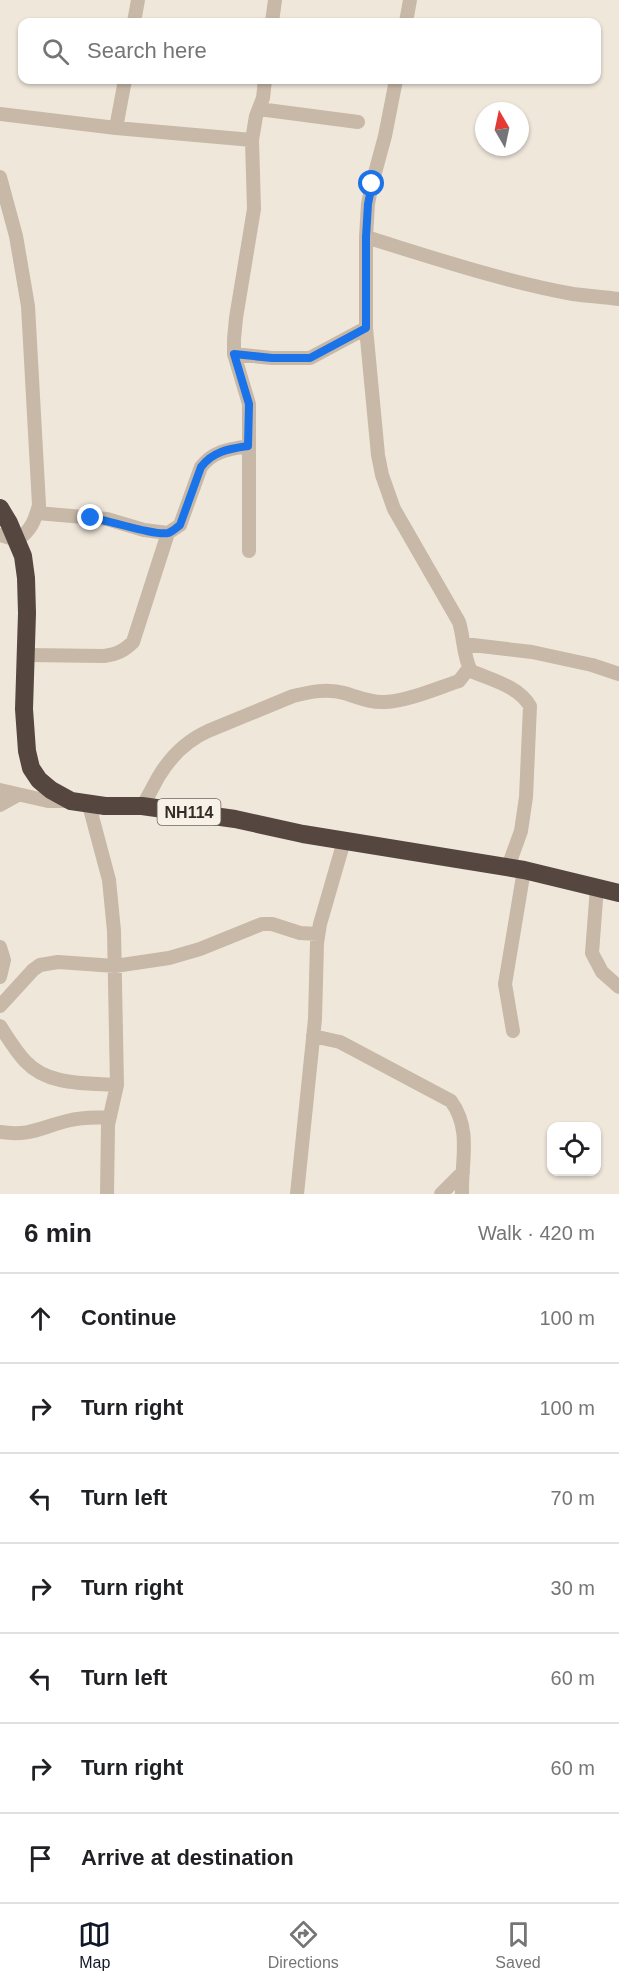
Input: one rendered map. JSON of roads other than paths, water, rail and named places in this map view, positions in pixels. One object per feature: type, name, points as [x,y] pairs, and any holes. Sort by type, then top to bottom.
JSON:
[{"type":"highway","points":[[0,508],[9,522],[8,538],[22,556],[26,578],[24,729],[31,768],[39,780],[51,790],[80,803]]},
{"type":"highway","name":"NH114","points":[[80,803],[142,806],[235,819],[303,834],[516,868],[619,893]]},
{"type":"street","points":[[135,18],[138,0]]},
{"type":"street","points":[[273,18],[275,0]]},
{"type":"street","points":[[407,18],[410,0]]},
{"type":"street","points":[[116,128],[123,84]]},
{"type":"street","points":[[249,551],[249,404],[234,354],[236,318],[254,209],[252,140],[264,84]]},
{"type":"street","points":[[395,84],[368,204],[366,237],[366,328],[378,454],[382,475],[394,509],[459,622],[466,663],[469,668],[471,671],[509,687],[525,699],[530,706],[526,797],[516,868],[506,984],[513,1031]]},
{"type":"street","points":[[259,109],[358,122]]},
{"type":"street","points":[[0,114],[116,128],[252,140]]},
{"type":"street","points":[[0,177],[16,236],[28,306],[39,488],[39,505],[31,528],[24,535],[8,538]]},
{"type":"street","points":[[366,237],[538,287],[619,299]]},
{"type":"street","points":[[234,354],[272,358],[310,358],[366,328]]},
{"type":"street","points":[[24,655],[104,656],[126,649],[133,642],[168,533],[180,525],[201,467],[206,459],[214,454],[227,449],[248,446]]},
{"type":"street","points":[[37,513],[106,519],[144,530],[168,533]]},
{"type":"street","points":[[464,644],[532,652],[592,665],[619,674]]},
{"type":"street","points":[[142,806],[159,776],[174,756],[194,738],[218,727],[293,696],[317,691],[343,692],[376,702],[395,701],[459,681],[469,668]]},
{"type":"street","points":[[0,790],[48,801],[80,803],[109,880],[113,908],[117,1085],[108,1125],[107,1194]]},
{"type":"street","points":[[0,805],[18,795]]},
{"type":"street","points":[[297,1194],[313,1036],[318,934],[344,840]]},
{"type":"street","points":[[597,887],[592,953],[602,972],[619,987]]},
{"type":"street","points":[[0,1006],[40,965],[58,962],[115,966],[185,954],[262,924],[272,924],[306,935],[318,934]]},
{"type":"street","points":[[0,947],[4,960],[0,977]]},
{"type":"street","points":[[0,1026],[26,1062],[50,1078],[67,1082],[117,1085]]},
{"type":"street","points":[[313,1036],[340,1042],[451,1101],[458,1110],[465,1144],[462,1194]]},
{"type":"street","points":[[0,1132],[18,1134],[34,1132],[73,1119],[110,1117]]},
{"type":"street","points":[[441,1194],[463,1172]]}]
